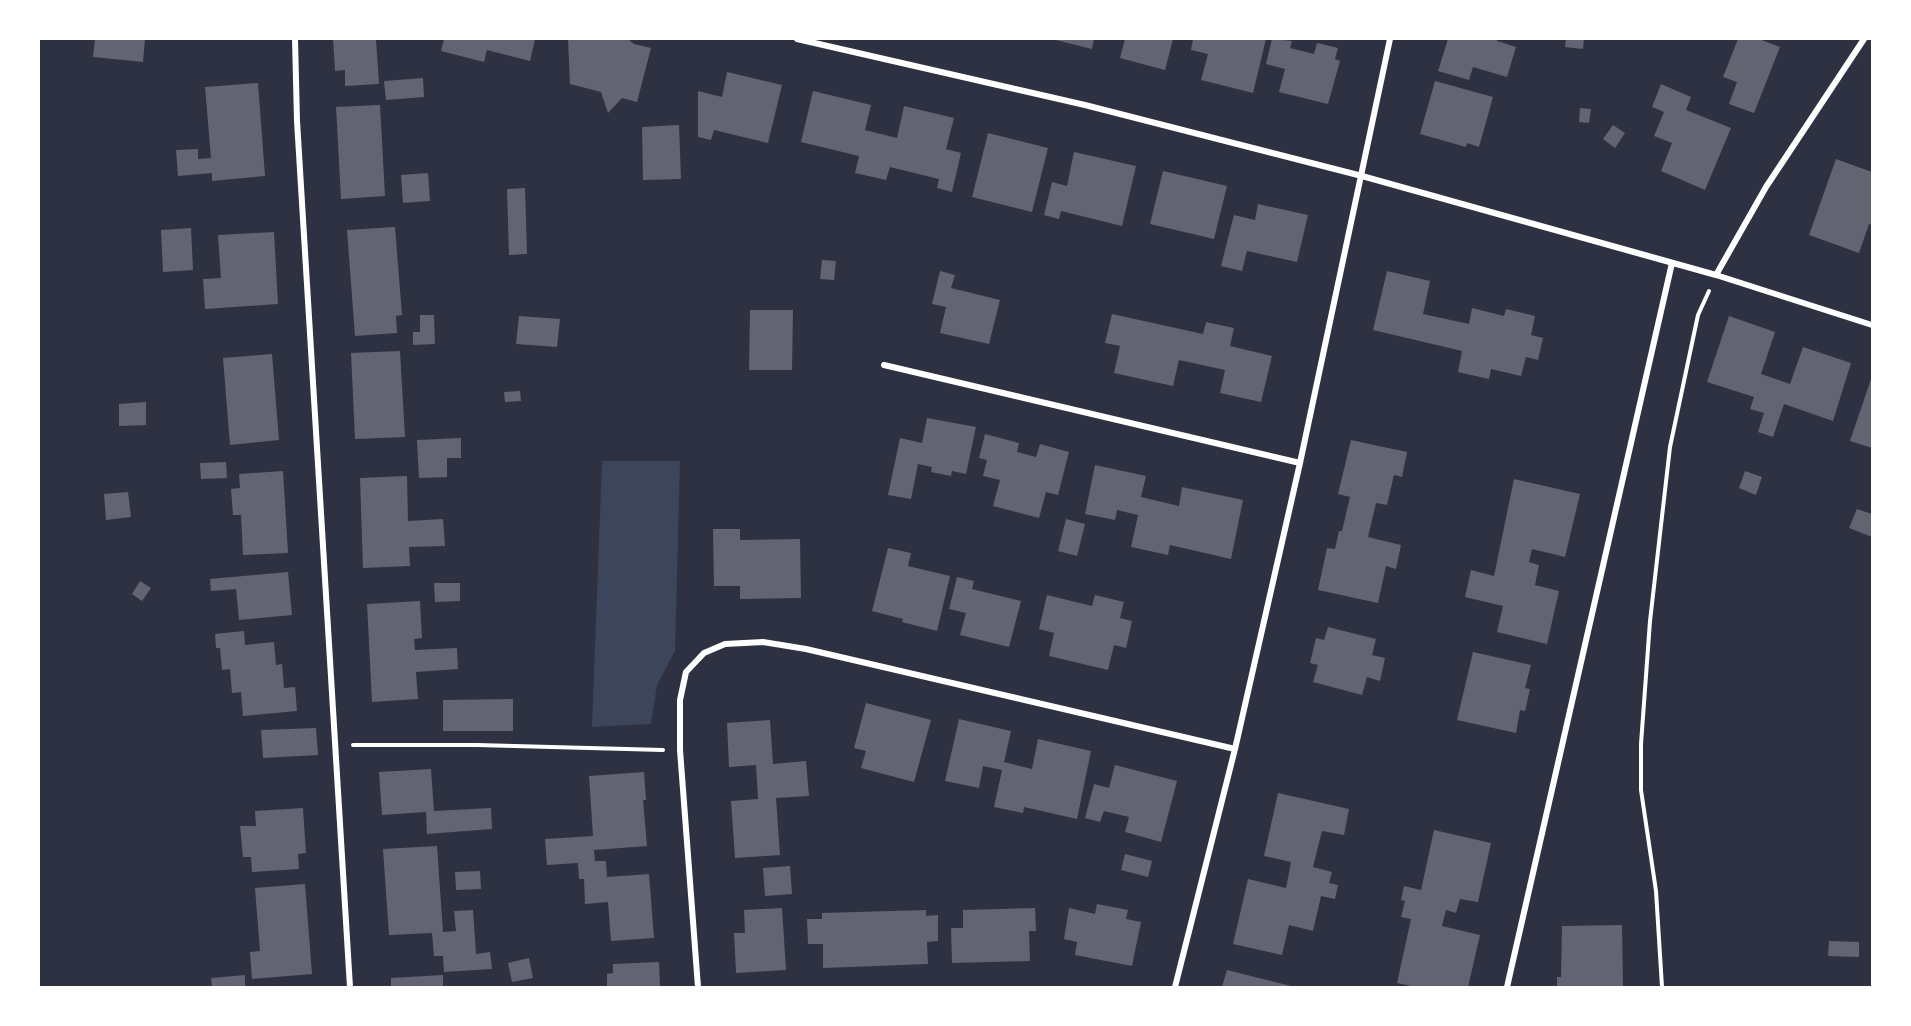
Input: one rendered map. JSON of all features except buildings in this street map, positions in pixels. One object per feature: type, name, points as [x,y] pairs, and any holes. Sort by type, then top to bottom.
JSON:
[{"type":"street","points":[[295,39],[297,121],[350,987]]},
{"type":"street","points":[[798,39],[1085,105],[1362,176],[1716,275],[1872,324]]},
{"type":"street","points":[[1175,987],[1234,749],[1300,463],[1390,39]]},
{"type":"street","points":[[1716,275],[1766,187],[1864,39]]},
{"type":"street","points":[[1507,987],[1672,263]]},
{"type":"street","points":[[884,365],[1300,463]]},
{"type":"street","points":[[698,987],[680,750],[680,700],[686,672],[704,653],[725,644],[763,642],[806,649],[1234,749]]},
{"type":"path","points":[[1662,987],[1656,891],[1641,790],[1641,744],[1649,632],[1670,447],[1698,315],[1716,275]]},
{"type":"path","points":[[334,745],[477,745],[680,750]]},
{"type":"shaded area","points":[[602,461],[680,461],[675,651],[657,685],[651,724],[592,727]]}]
